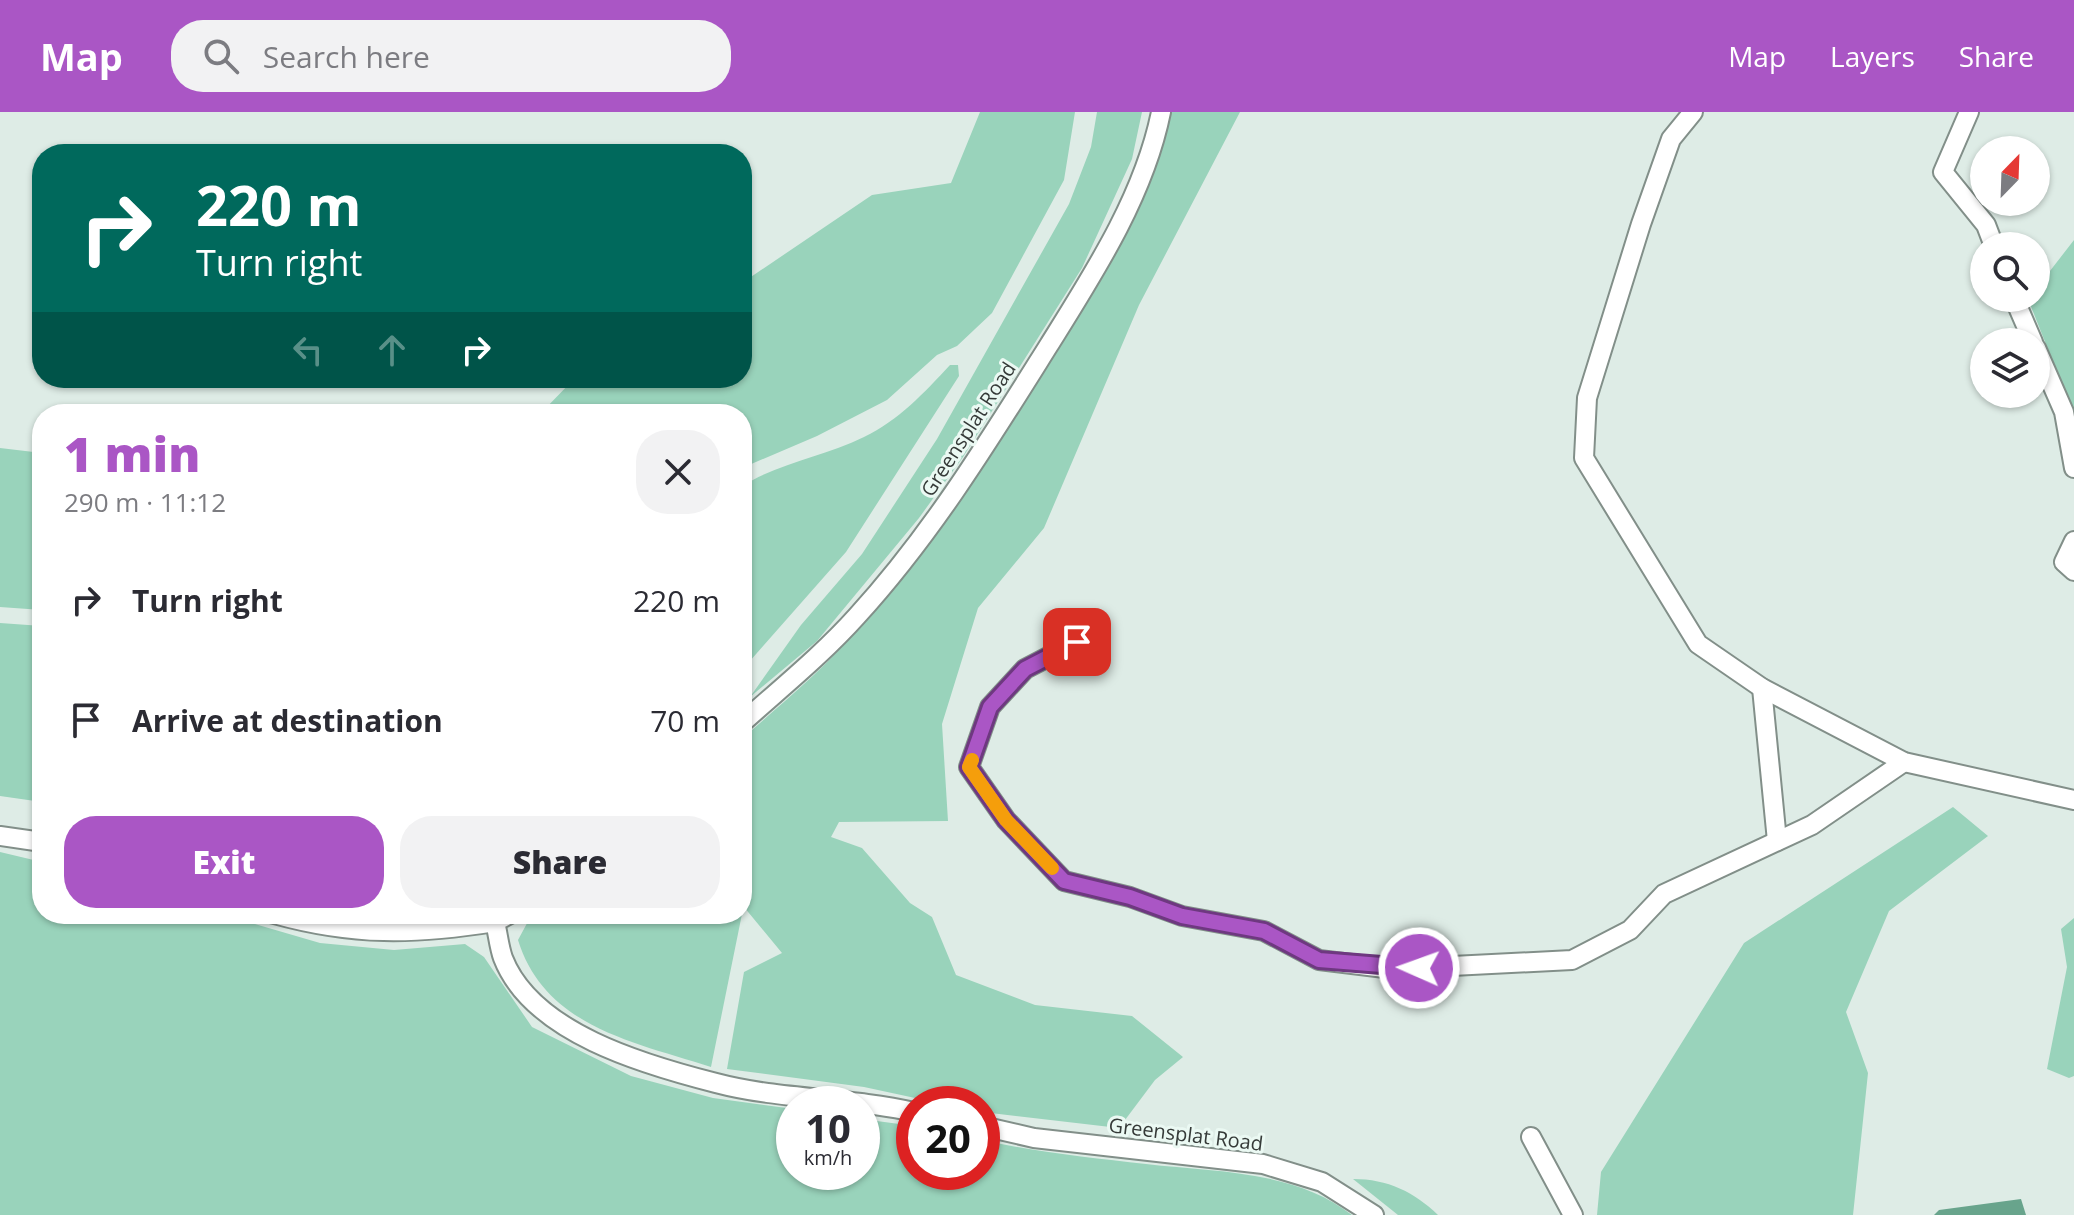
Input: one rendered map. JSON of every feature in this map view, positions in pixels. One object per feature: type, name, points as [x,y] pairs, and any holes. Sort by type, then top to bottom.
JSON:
[{"type":"street","name":"Greensplat Road","points":[[752,714],[857,616],[908,556],[958,488],[1068,316],[1124,218],[1156,137],[1161,112]]},
{"type":"street","points":[[1693,112],[1671,139],[1641,224],[1587,398],[1584,458],[1698,644],[1762,688],[1904,762],[2074,800]]},
{"type":"street","points":[[1969,112],[1943,172],[1989,232]]},
{"type":"street","points":[[2050,380],[2064,412],[2074,468]]},
{"type":"street","points":[[2074,541],[2064,562],[2074,571]]},
{"type":"street","points":[[1077,642],[1025,669],[990,707],[969,767],[1006,820],[1064,881],[1130,897],[1182,916],[1264,931],[1319,960],[1393,969],[1572,960],[1630,930],[1664,894],[1812,825],[1904,762]]},
{"type":"street","points":[[1762,688],[1777,841]]},
{"type":"street","points":[[0,836],[32,841]]},
{"type":"street","points":[[311,924],[365,933],[411,933],[466,924]]},
{"type":"street","points":[[503,924],[503,959],[539,1007],[564,1027],[614,1049],[717,1084],[896,1109]]},
{"type":"street","name":"Greensplat Road","points":[[1000,1130],[1034,1138],[1263,1164],[1322,1182],[1374,1215]]},
{"type":"street","points":[[1531,1137],[1573,1215]]},
{"type":"shaded area","points":[[980,112],[1075,112],[1064,180],[992,313],[957,346],[937,355],[887,400],[817,436],[752,464],[752,404],[550,404],[565,388],[752,388],[752,276],[872,195],[951,183]]},
{"type":"shaded area","points":[[1097,112],[1142,112],[1132,159],[1082,268],[963,457],[919,518],[817,641],[752,695],[801,625],[862,554],[937,439],[1069,204],[1091,147]]},
{"type":"shaded area","points":[[1170,112],[1240,112],[1139,305],[1044,528],[978,608],[942,724],[948,821],[839,822],[831,837],[862,848],[910,903],[932,917],[956,975],[1035,1005],[1132,1016],[1183,1057],[1155,1080],[1119,1128],[1000,1114],[1000,1086],[896,1086],[896,1094],[880,1090],[880,1086],[856,1086],[727,1069],[744,972],[782,953],[752,917],[752,730],[832,657],[927,542],[1069,332],[1122,242],[1151,178]]},
{"type":"shaded area","points":[[2074,240],[2074,415],[2050,354],[2050,328],[2040,328],[2033,312],[2050,312],[2050,271]]},
{"type":"shaded area","points":[[950,365],[958,365],[959,376],[846,552],[752,659],[752,481],[849,444],[877,430],[931,386]]},
{"type":"shaded area","points":[[0,448],[32,452],[32,609],[0,607]]},
{"type":"shaded area","points":[[0,623],[32,625],[32,801],[0,796]]},
{"type":"shaded area","points":[[1953,807],[1988,836],[1889,911],[1846,1012],[1868,1073],[1853,1215],[1597,1215],[1601,1172],[1744,943]]},
{"type":"shaded area","points":[[0,852],[32,860],[32,924],[254,924],[320,943],[394,950],[465,944],[484,957],[532,1027],[631,1076],[713,1098],[776,1107],[776,1190],[880,1190],[880,1121],[896,1124],[896,1190],[1000,1190],[1000,1144],[1280,1181],[1330,1200],[1352,1215],[0,1215]]},
{"type":"shaded area","points":[[2074,918],[2074,1076],[2069,1078],[2047,1069],[2067,967],[2061,929]]},
{"type":"shaded area","points":[[527,924],[740,924],[711,1067],[623,1039],[571,1012],[549,993],[531,969],[518,940]]},
{"type":"shaded area","points":[[1353,1179],[1378,1181],[1400,1188],[1438,1215],[1398,1215]]},
{"type":"shaded area","points":[[2021,1199],[2026,1215],[1934,1215],[1939,1210]]},
{"type":"slow traffic","points":[[972,760],[969,767],[1006,820],[1052,868]]},
{"type":"route","points":[[1077,642],[1025,669],[990,707],[969,767],[1006,820],[1064,881],[1130,897],[1182,916],[1264,931],[1319,960],[1393,969],[1419,968]]}]
